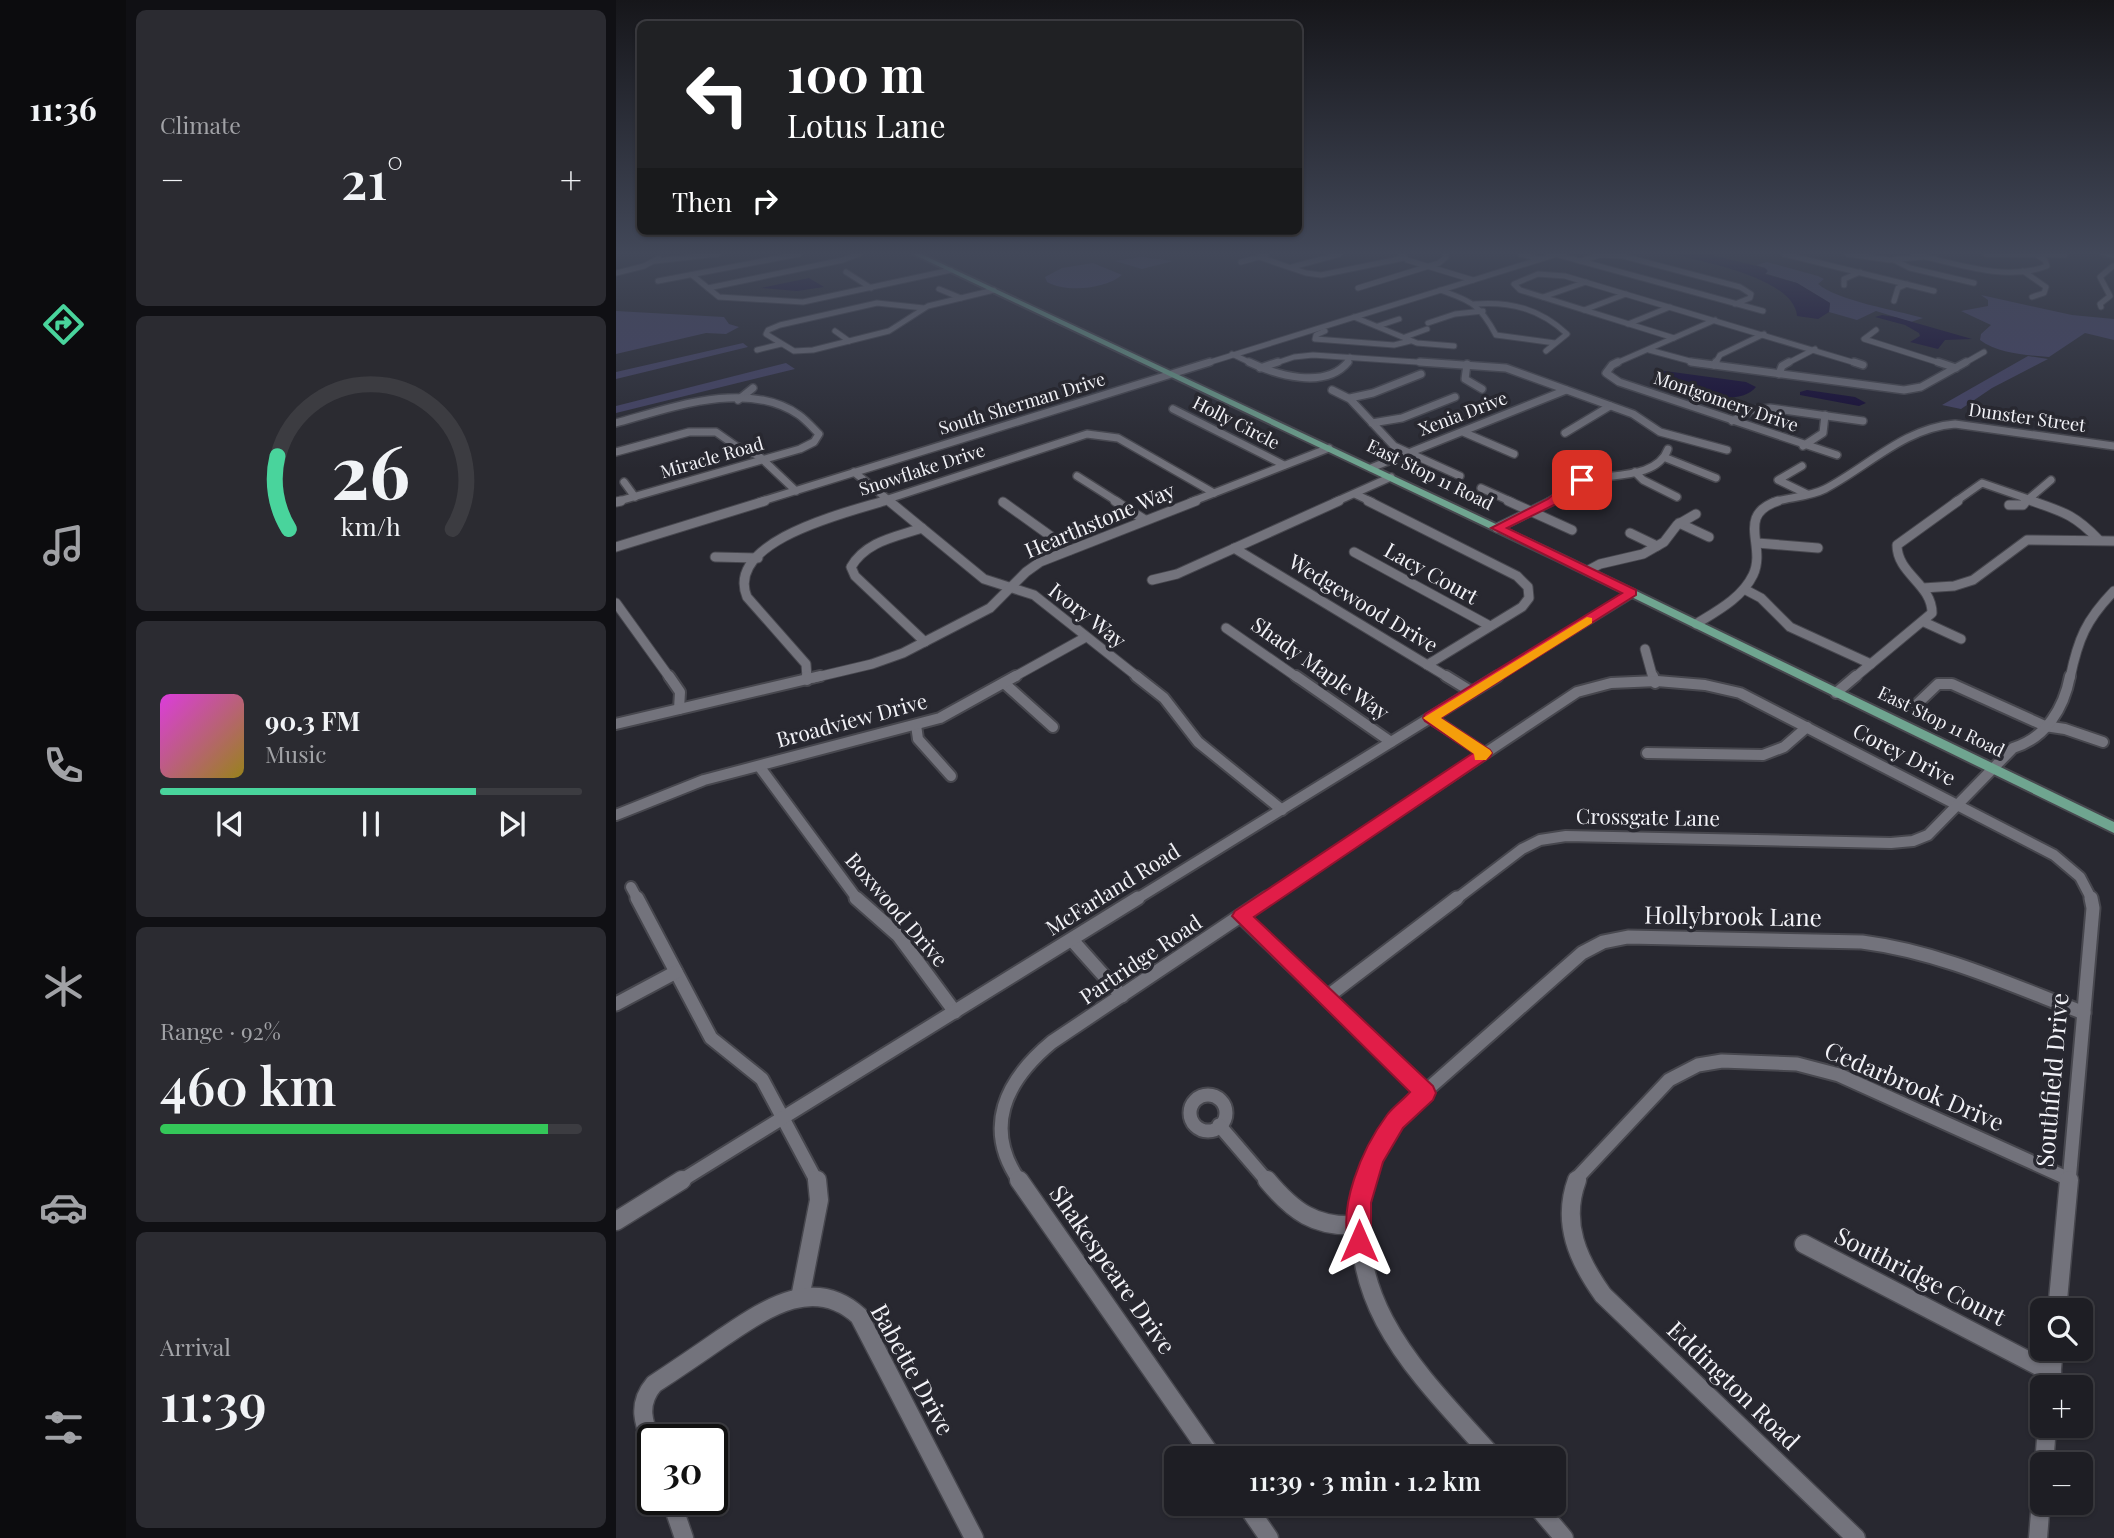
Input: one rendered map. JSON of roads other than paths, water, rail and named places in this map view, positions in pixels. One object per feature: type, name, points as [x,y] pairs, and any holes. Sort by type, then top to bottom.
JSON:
[{"type":"main road","name":"East Stop 11 Road","points":[[1071,326],[1587,571],[2114,828]]},
{"type":"street","points":[[784,326],[768,330],[766,334],[789,349],[801,351],[890,331],[898,326]]},
{"type":"street","name":"South Sherman Drive","points":[[616,547],[1325,326]]},
{"type":"street","points":[[1343,326],[1317,334],[1315,338],[1325,341],[1394,345],[1429,326]]},
{"type":"street","points":[[1378,326],[1408,339],[1454,346]]},
{"type":"street","points":[[1491,326],[1496,335],[1556,343]]},
{"type":"street","points":[[1546,351],[1567,333],[1558,326]]},
{"type":"street","points":[[1634,326],[1674,338]]},
{"type":"street","points":[[1649,350],[1702,326]]},
{"type":"street","points":[[1735,326],[1863,365]]},
{"type":"street","points":[[1876,330],[1864,339],[1956,368]]},
{"type":"street","points":[[835,331],[849,341]]},
{"type":"street","points":[[890,331],[899,336]]},
{"type":"street","points":[[1714,365],[1720,355],[1764,334]]},
{"type":"street","points":[[757,350],[781,344]]},
{"type":"street","points":[[1779,374],[1781,367],[1815,349]]},
{"type":"street","points":[[1649,350],[1686,361],[1908,390],[1921,387],[1984,352]]},
{"type":"street","name":"Montgomery Drive","points":[[1649,350],[1612,365],[1606,373],[1617,381],[1803,446],[1837,455]]},
{"type":"street","points":[[1232,354],[1288,379],[1322,376],[1345,367],[1350,357]]},
{"type":"street","points":[[1260,368],[1299,356],[1506,368],[1635,415],[1658,431],[1727,450]]},
{"type":"street","points":[[1467,364],[1465,379],[1482,388]]},
{"type":"street","points":[[1350,398],[1376,392],[1421,374]]},
{"type":"street","points":[[616,424],[699,402],[738,400],[753,388]]},
{"type":"street","points":[[1332,390],[1350,398],[1392,444],[1460,476]]},
{"type":"street","name":"Xenia Drive","points":[[1371,468],[1566,390]]},
{"type":"street","points":[[1372,423],[1402,418],[1455,397]]},
{"type":"street","name":"Miracle Road","points":[[616,502],[804,447],[819,436],[818,432],[780,404],[738,400]]},
{"type":"street","points":[[1565,433],[1610,406]]},
{"type":"street","name":"Holly Circle","points":[[1173,408],[1284,465]]},
{"type":"street","points":[[1732,421],[1751,411],[1767,408],[1863,421]]},
{"type":"street","points":[[1803,446],[1822,433],[1825,415]]},
{"type":"street","name":"Dunster Street","points":[[1807,494],[1824,490],[1926,427],[1937,424],[1955,424],[2114,446]]},
{"type":"street","points":[[616,452],[687,433],[709,431],[721,434],[763,460],[796,491]]},
{"type":"street","points":[[1463,432],[1514,454]]},
{"type":"street","name":"Snowflake Drive","points":[[758,558],[777,540],[794,530],[1071,437],[1105,434],[1118,438],[1214,493]]},
{"type":"street","name":"Hearthstone Way","points":[[616,724],[879,662],[925,642],[990,608],[1033,565],[1329,448]]},
{"type":"street","points":[[1497,528],[1555,499],[1578,482],[1653,468],[1667,453],[1716,478]]},
{"type":"street","points":[[1802,466],[1778,480],[1807,494]]},
{"type":"street","name":"Ivory Way","points":[[854,472],[984,579],[1034,595],[1164,698],[1198,742],[1282,810]]},
{"type":"street","points":[[1636,472],[1643,481],[1677,497]]},
{"type":"street","points":[[1077,477],[1145,520]]},
{"type":"street","points":[[1152,580],[1174,576],[1391,477]]},
{"type":"street","points":[[2009,505],[2023,505],[2051,480]]},
{"type":"street","points":[[624,482],[635,497]]},
{"type":"street","points":[[1836,693],[1931,615],[1933,605],[1923,588],[1898,559],[1897,545],[1982,483],[2077,517],[2099,540]]},
{"type":"street","points":[[1481,488],[1572,530]]},
{"type":"street","points":[[1355,494],[1522,579],[1530,590],[1527,603],[1427,665]]},
{"type":"street","points":[[1696,624],[1744,589],[1756,569],[1757,543],[1753,526],[1761,511],[1780,500],[1807,494]]},
{"type":"street","points":[[1003,502],[1070,550]]},
{"type":"street","points":[[1587,571],[1600,564],[1643,554],[1657,546],[1679,523],[1696,514]]},
{"type":"street","points":[[1679,523],[1709,537]]},
{"type":"street","points":[[922,528],[866,550],[855,559],[852,571],[925,642]]},
{"type":"street","points":[[1630,533],[1657,546]]},
{"type":"street","points":[[1923,588],[1954,586],[1973,580],[2026,540],[2114,541]]},
{"type":"street","points":[[1757,543],[1818,548]]},
{"type":"street","name":"Wedgewood Drive","points":[[1234,548],[1472,692]]},
{"type":"street","name":"Lacy Court","points":[[1354,552],[1490,626]]},
{"type":"street","points":[[715,557],[758,558]]},
{"type":"street","points":[[758,558],[745,574],[743,591],[806,664],[807,680]]},
{"type":"street","points":[[1744,589],[1764,598],[1789,626],[1871,664]]},
{"type":"street","name":"Crossgate Lane","points":[[1327,998],[1522,849],[1540,840],[1566,836],[1899,843],[1920,839],[1933,832],[2014,748],[2029,744],[2066,700],[2078,638],[2093,613],[2113,591]]},
{"type":"street","name":"McFarland Road","points":[[616,1222],[1632,593]]},
{"type":"street","points":[[616,603],[680,692],[679,709]]},
{"type":"street","points":[[1924,622],[1961,639]]},
{"type":"street","name":"Shady Maple Way","points":[[1226,628],[1391,742]]},
{"type":"street","name":"Broadview Drive","points":[[616,816],[688,785],[916,725],[950,713],[1086,637]]},
{"type":"street","points":[[1645,649],[1655,683]]},
{"type":"street","name":"Partridge Road","points":[[1005,1101],[1016,1079],[1039,1052],[1484,753],[1587,687],[1614,681],[1722,687]]},
{"type":"street","points":[[1004,683],[1053,727]]},
{"type":"street","points":[[1916,705],[1938,684],[1952,684],[2045,726],[2065,729],[2103,742]]},
{"type":"street","name":"Corey Drive","points":[[1722,687],[1746,695],[2066,863]]},
{"type":"street","points":[[1431,718],[1484,753]]},
{"type":"street","points":[[916,725],[918,739],[951,776]]},
{"type":"street","points":[[1647,753],[1763,755],[1783,747],[1807,727]]},
{"type":"street","name":"Boxwood Drive","points":[[759,766],[853,895],[898,935],[955,1012]]},
{"type":"street","name":"Southfield Drive","points":[[2058,1298],[2093,902],[2087,887],[2066,863]]},
{"type":"street","points":[[631,887],[711,1038],[762,1079],[818,1184],[819,1200],[800,1298],[775,1305],[744,1321],[654,1384],[642,1401],[640,1411],[645,1424]]},
{"type":"street","points":[[1241,916],[1425,1093]]},
{"type":"street","name":"Hollybrook Lane","points":[[1484,1446],[1395,1342],[1369,1287],[1358,1224],[1364,1182],[1379,1145],[1396,1121],[1585,951],[1620,938],[1862,942],[1894,946],[1947,960],[2084,1013]]},
{"type":"street","points":[[1072,940],[1122,996]]},
{"type":"street","points":[[616,1004],[676,972]]},
{"type":"street","name":"Cedarbrook Drive","points":[[1582,1264],[1575,1247],[1570,1218],[1571,1196],[1582,1172],[1666,1082],[1689,1068],[1712,1062],[1797,1064],[1839,1075],[2069,1179]]},
{"type":"street","name":"Shakespeare Drive","points":[[1005,1101],[1000,1120],[1001,1139],[1011,1169],[1205,1446]]},
{"type":"street","points":[[1219,1125],[1288,1205],[1331,1224],[1358,1224]]},
{"type":"street","name":"Southridge Court","points":[[1804,1244],[2042,1375]]},
{"type":"street","name":"Eddington Road","points":[[1582,1264],[1608,1300],[1856,1538]]},
{"type":"street","name":"Babette Drive","points":[[800,1298],[822,1296],[838,1300],[859,1316],[974,1538]]},
{"type":"street","points":[[676,1515],[684,1538]]},
{"type":"street","points":[[2038,1538],[2040,1515]]},
{"type":"street","points":[[1254,1516],[1269,1538]]},
{"type":"street","points":[[1545,1516],[1564,1538]]}]
